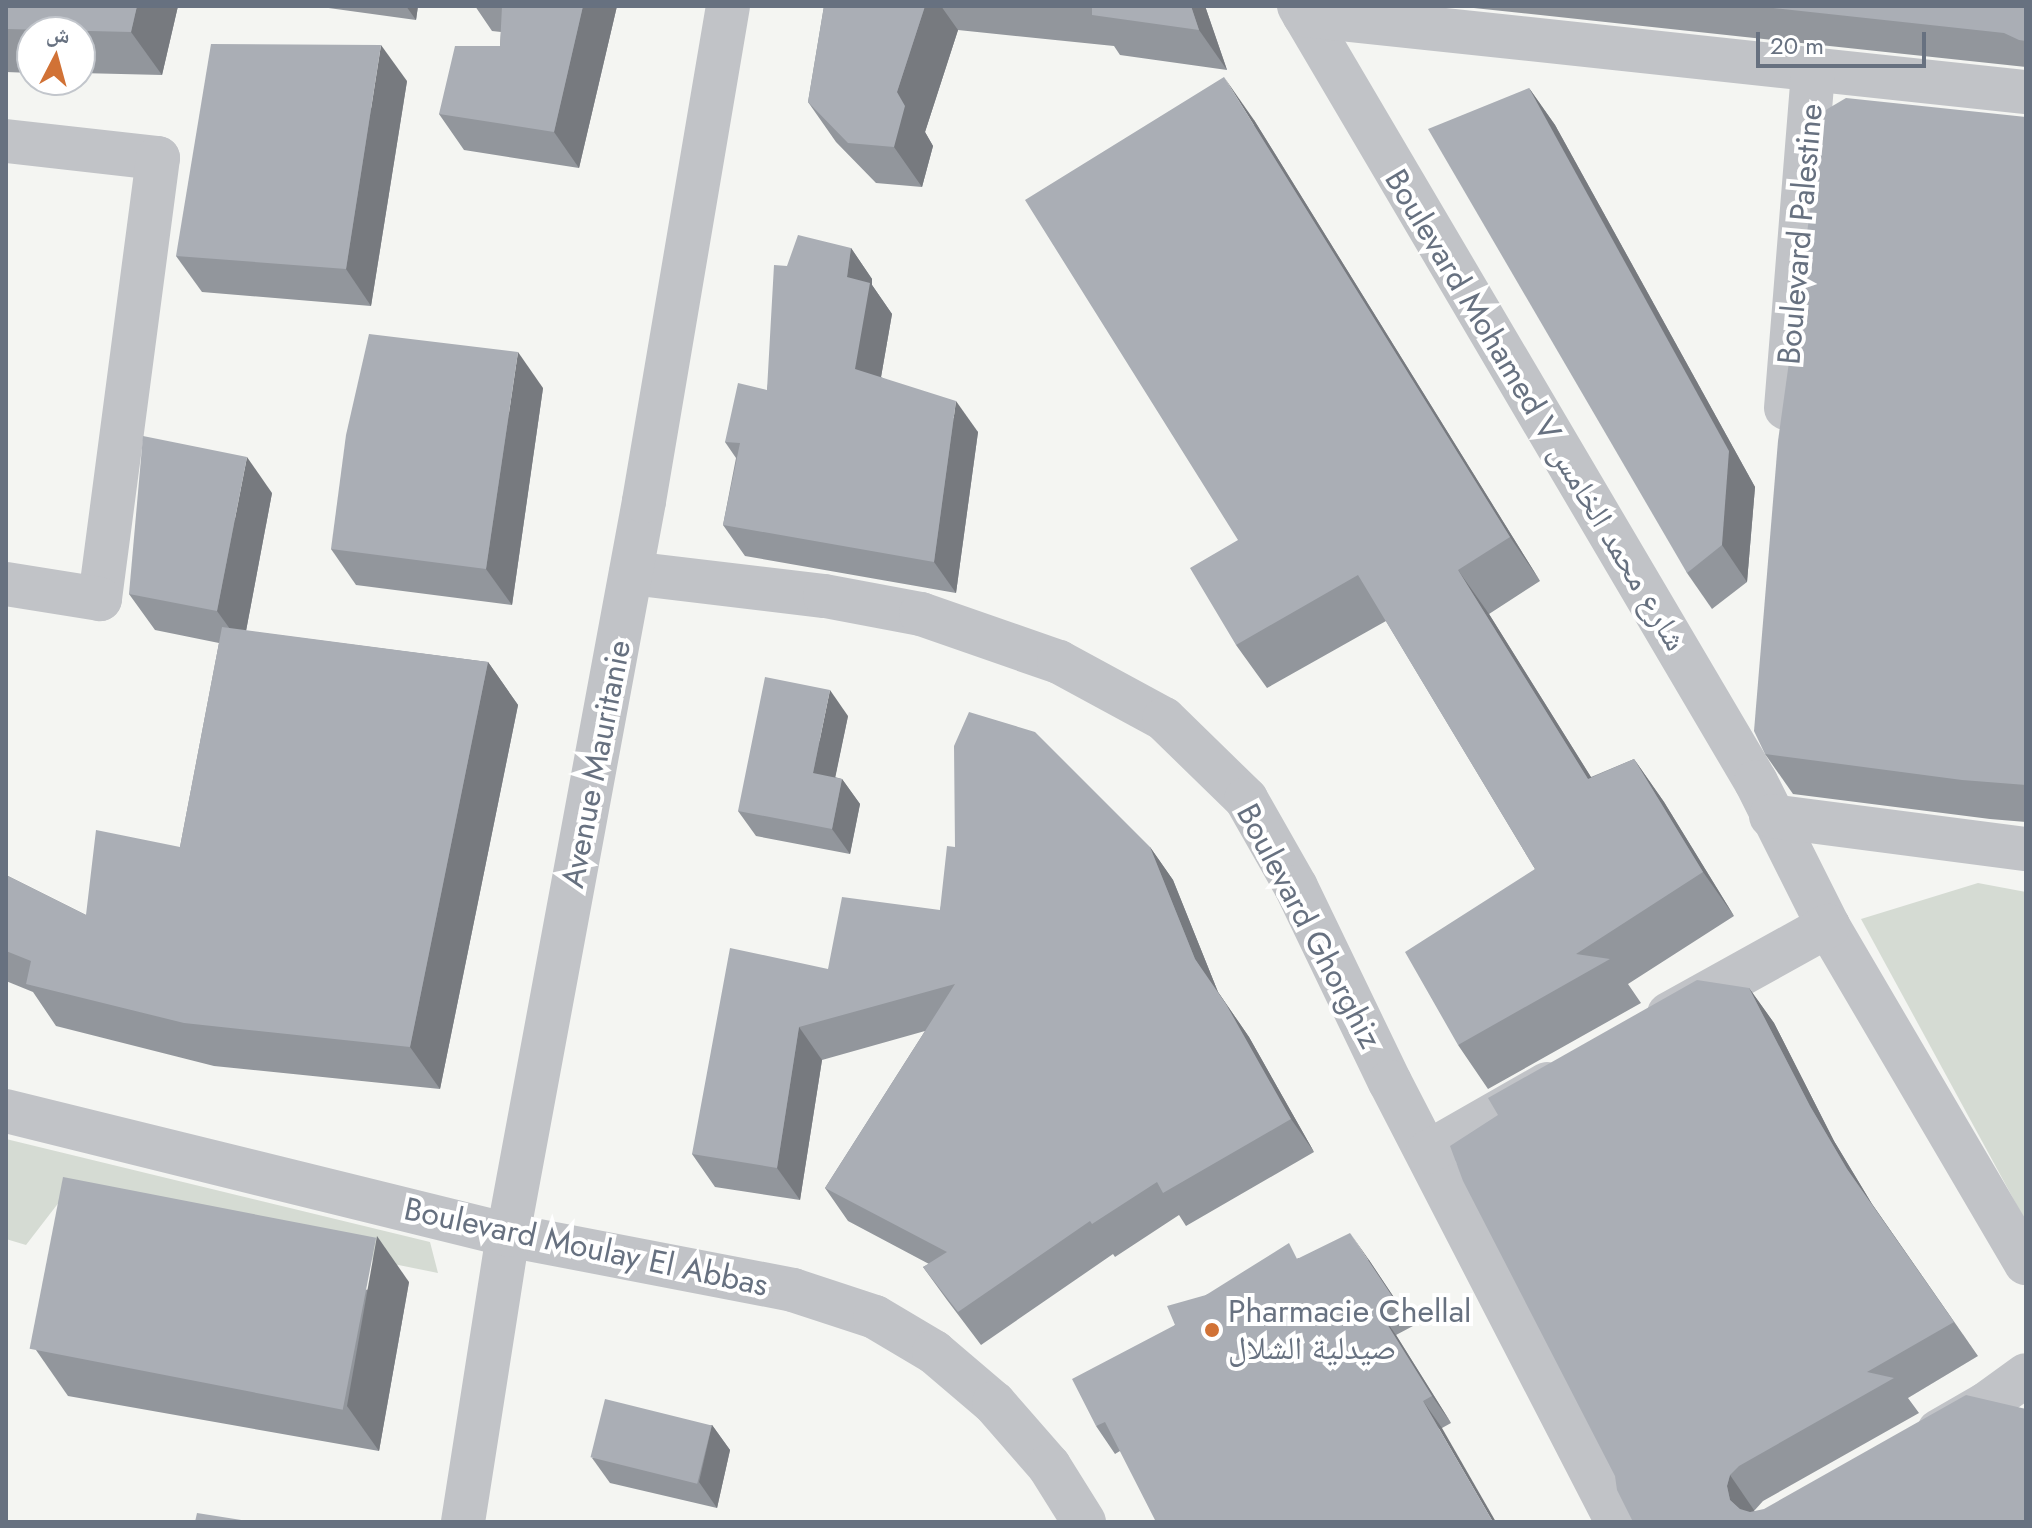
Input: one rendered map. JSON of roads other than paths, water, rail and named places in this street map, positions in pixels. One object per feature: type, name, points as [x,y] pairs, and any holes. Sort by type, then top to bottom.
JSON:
[{"type":"street","name":"Avenue Mauritanie","points":[[463,1522],[508,1235],[631,573],[728,6]]},
{"type":"street","points":[[1302,10],[2026,92]]},
{"type":"street","name":"Boulevard Mohamed V شارع محمد الخامس","points":[[1302,10],[1764,799],[1828,926],[2026,1263]]},
{"type":"street","name":"Boulevard Palestine","points":[[1783,441],[1813,69]]},
{"type":"street","points":[[6,141],[158,158],[100,599],[6,584]]},
{"type":"street","name":"Boulevard Ghorghiz","points":[[631,573],[825,596],[921,614],[1059,662],[1164,719],[1246,799],[1296,887],[1524,1348],[1617,1522]]},
{"type":"street","points":[[1762,704],[1764,799],[2026,849]]},
{"type":"street","points":[[1631,1036],[1828,926]]},
{"type":"street","points":[[1428,1152],[1577,1067]]},
{"type":"street","name":"Boulevard Moulay El Abbas","points":[[6,1111],[508,1235],[793,1290],[875,1317],[934,1352],[994,1403],[1049,1466],[1084,1522]]},
{"type":"street","points":[[1908,1448],[1986,1404],[2026,1375]]},
{"type":"place","name":"Pharmacie Chellal صيدلية الشلال","points":[[1212,1330]]}]
